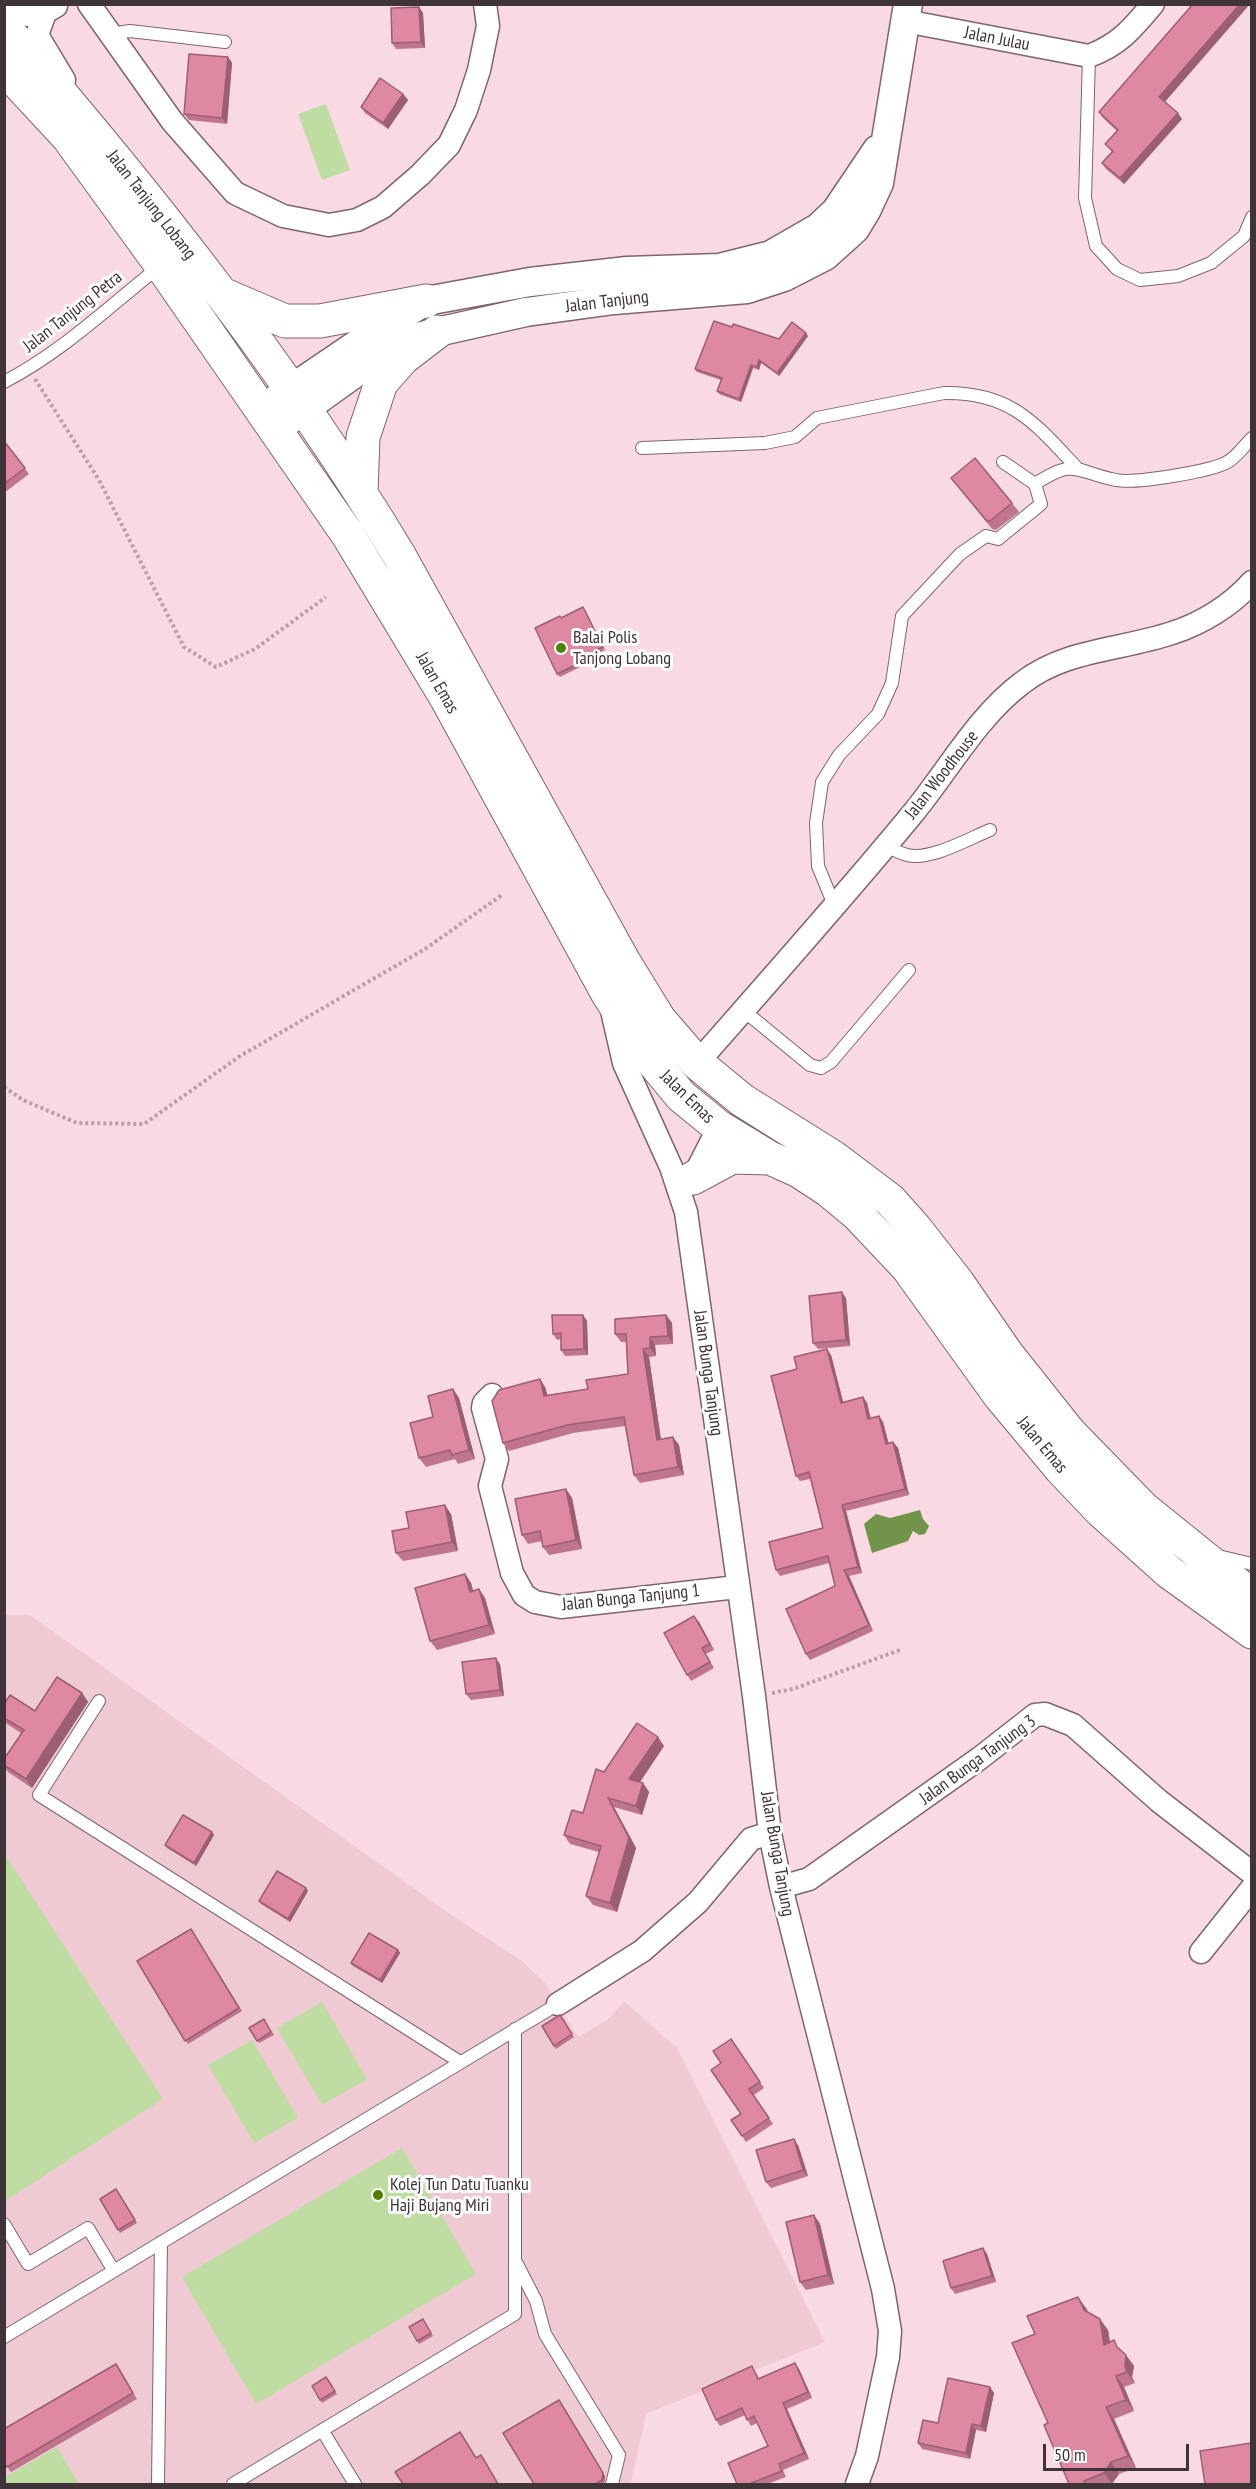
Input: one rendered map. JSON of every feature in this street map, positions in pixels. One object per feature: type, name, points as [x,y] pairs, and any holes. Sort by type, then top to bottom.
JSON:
[{"type":"main road","name":"Jalan Tanjung Lobang","points":[[4,27],[82,118],[222,294],[297,400]]},
{"type":"main road","name":"Jalan Tanjung Lobang","points":[[4,68],[68,138],[161,265],[267,420]]},
{"type":"main road","points":[[222,294],[285,321],[320,321],[426,301]]},
{"type":"main road","points":[[361,492],[363,436],[381,383],[403,358],[436,332]]},
{"type":"main road","name":"Jalan Emas","points":[[297,400],[361,492],[404,565],[624,962],[659,1019],[697,1063],[742,1100],[833,1157],[890,1200],[958,1283],[1007,1354],[1069,1432],[1135,1500],[1251,1596]]},
{"type":"main road","name":"Jalan Emas","points":[[267,420],[348,535],[447,699],[608,994],[644,1052],[681,1096],[719,1127],[770,1158],[799,1171],[828,1190],[870,1227],[908,1268],[1000,1396],[1069,1477],[1101,1511],[1169,1572],[1251,1632]]},
{"type":"main road","points":[[697,1063],[721,1097],[724,1116],[719,1127]]},
{"type":"main road","points":[[693,1178],[732,1157],[770,1158]]},
{"type":"street","points":[[89,4],[172,121],[235,193],[283,216],[329,225],[357,220],[383,207],[420,175],[449,145],[466,110],[479,70],[488,26],[485,4]]},
{"type":"street","points":[[1089,56],[1108,49],[1126,36],[1153,4]]},
{"type":"street","points":[[4,8],[15,14],[51,9]]},
{"type":"street","points":[[51,9],[37,35],[62,76],[82,118]]},
{"type":"street","name":"Jalan Julau","points":[[906,13],[1089,56]]},
{"type":"street","name":"Jalan Tanjung","points":[[267,420],[297,400],[390,348],[411,339],[526,312],[614,300],[747,289],[784,277],[825,256],[855,229],[866,212],[879,183],[906,13]]},
{"type":"street","name":"Jalan Tanjung","points":[[297,400],[384,326],[426,301],[530,282],[606,273],[719,268],[771,255],[818,228],[836,211],[862,176],[885,138]]},
{"type":"street","name":"Jalan Woodhouse","points":[[697,1063],[885,845],[1002,700],[1023,682],[1051,664],[1172,633],[1197,623],[1221,608],[1251,582]]},
{"type":"street","points":[[608,994],[624,1063],[671,1167],[686,1212]]},
{"type":"street","points":[[686,1212],[693,1178],[719,1127]]},
{"type":"street","name":"Jalan Bunga Tanjung","points":[[686,1212],[754,1696],[770,1833],[781,1887],[880,2278],[890,2331],[888,2357],[878,2411],[867,2456],[857,2484]]},
{"type":"street","name":"Jalan Bunga Tanjung 1","points":[[492,1395],[484,1403],[483,1408],[497,1459],[490,1486],[512,1574],[524,1595],[535,1602],[561,1606],[737,1587]]},
{"type":"street","name":"Jalan Bunga Tanjung 3","points":[[781,1887],[809,1879],[980,1758],[1035,1715],[1045,1714],[1073,1725],[1159,1801],[1251,1873]]},
{"type":"street","points":[[558,2004],[642,1951],[698,1902],[751,1839],[770,1833]]},
{"type":"street","points":[[1201,1952],[1251,1888]]},
{"type":"lane","points":[[110,34],[130,31],[225,42]]},
{"type":"lane","points":[[1089,56],[1085,198],[1096,246],[1117,269],[1140,280],[1178,276],[1211,263],[1244,237],[1251,217]]},
{"type":"lane","name":"Jalan Tanjung Petra","points":[[4,382],[28,370],[72,338],[161,265]]},
{"type":"lane","points":[[642,448],[765,443],[795,437],[817,418],[944,393],[966,393],[998,400],[1032,421],[1077,468]]},
{"type":"lane","points":[[1035,484],[1055,470],[1077,468],[1118,481],[1174,477],[1229,461],[1251,438]]},
{"type":"lane","points":[[834,905],[818,866],[816,823],[822,782],[839,755],[878,714],[892,683],[902,616],[960,554],[986,536],[998,539],[1041,504],[1035,484],[1003,462]]},
{"type":"lane","points":[[885,845],[907,855],[920,856],[949,848],[990,831]]},
{"type":"lane","points":[[743,1010],[810,1065],[821,1068],[831,1062],[909,970]]},
{"type":"lane","points":[[1188,1546],[1251,1564]]},
{"type":"lane","points":[[99,1701],[39,1795],[460,2062]]},
{"type":"lane","points":[[4,2337],[558,2004]]},
{"type":"lane","points":[[233,2484],[515,2314],[515,2029]]},
{"type":"lane","points":[[4,2224],[28,2264],[88,2228],[114,2271]]},
{"type":"lane","points":[[158,2484],[161,2242]]},
{"type":"lane","points":[[515,2261],[536,2301],[545,2334],[619,2455],[612,2484]]},
{"type":"lane","points":[[322,2430],[355,2484]]},
{"type":"path","points":[[28,370],[99,480],[184,647],[216,668],[255,649],[326,597]]},
{"type":"path","points":[[4,1088],[23,1100],[77,1123],[144,1124],[240,1056],[425,949],[502,895]]},
{"type":"path","points":[[754,1696],[793,1689],[900,1650]]},
{"type":"shaded area","points":[[326,104],[350,170],[322,180],[298,114]]},
{"type":"shaded area","points":[[920,1510],[929,1526],[925,1534],[919,1535],[913,1531],[908,1541],[872,1553],[864,1524],[876,1514],[890,1518]]},
{"type":"shaded area","name":"Kolej Tun Datu Tuanku Haji Bujang Miri","points":[[4,1615],[30,1615],[457,1919],[522,1961],[545,1983],[578,2037],[607,2020],[624,2001],[677,2048],[825,2342],[646,2414],[631,2484],[5,2484]]},
{"type":"shaded area","points":[[4,1853],[163,2099],[5,2201],[4,2201]]},
{"type":"shaded area","points":[[322,2002],[367,2079],[322,2105],[277,2028]]},
{"type":"shaded area","points":[[252,2040],[298,2118],[254,2143],[208,2065]]},
{"type":"shaded area","points":[[402,2148],[476,2274],[256,2404],[182,2277]]},
{"type":"shaded area","points":[[57,2447],[79,2484],[5,2484],[5,2477]]},
{"type":"building","points":[[1193,4],[1240,4],[1159,97],[1178,113],[1120,178],[1102,163],[1113,151],[1105,144],[1118,130],[1099,112]]},
{"type":"building","points":[[419,7],[421,42],[392,43],[391,8]]},
{"type":"building","points":[[189,54],[228,57],[222,118],[184,114]]},
{"type":"building","points":[[380,78],[403,94],[383,123],[361,107]]},
{"type":"building","points":[[714,321],[732,327],[733,324],[779,339],[792,322],[806,333],[777,373],[759,360],[757,367],[751,365],[739,399],[717,391],[722,378],[695,369]]},
{"type":"building","points":[[4,441],[25,468],[4,484]]},
{"type":"building","points":[[975,458],[1012,503],[990,521],[986,520],[951,478]]},
{"type":"building","points":[[583,607],[603,647],[580,658],[582,662],[557,674],[535,628]]},
{"type":"building","points":[[842,1292],[846,1340],[813,1343],[809,1296]]},
{"type":"building","points":[[552,1315],[583,1315],[584,1349],[561,1350],[561,1333],[553,1334]]},
{"type":"building","points":[[666,1315],[668,1336],[650,1337],[650,1348],[643,1349],[657,1440],[673,1437],[678,1467],[634,1475],[624,1417],[567,1425],[503,1443],[492,1401],[499,1390],[540,1379],[544,1396],[588,1389],[586,1380],[628,1374],[626,1334],[615,1334],[615,1319]]},
{"type":"building","points":[[827,1349],[841,1403],[863,1397],[868,1419],[879,1416],[886,1444],[893,1442],[905,1489],[842,1505],[858,1567],[844,1570],[869,1625],[806,1654],[786,1609],[835,1586],[828,1556],[776,1570],[769,1542],[823,1528],[809,1472],[796,1476],[771,1376],[797,1369],[794,1357]]},
{"type":"building","points":[[453,1389],[469,1450],[452,1455],[450,1450],[419,1458],[410,1423],[433,1417],[428,1396]]},
{"type":"building","points":[[566,1489],[576,1540],[543,1547],[540,1531],[522,1535],[515,1499]]},
{"type":"building","points":[[445,1505],[452,1542],[396,1553],[392,1531],[409,1528],[406,1512]]},
{"type":"building","points":[[465,1574],[470,1592],[479,1589],[489,1625],[430,1641],[415,1588]]},
{"type":"building","points":[[694,1616],[710,1644],[702,1648],[710,1662],[687,1675],[664,1633]]},
{"type":"building","points":[[496,1658],[500,1690],[466,1694],[462,1662]]},
{"type":"building","points":[[57,1677],[82,1693],[26,1779],[4,1765],[4,1759],[24,1730],[4,1718],[4,1704],[10,1695],[35,1711]]},
{"type":"building","points":[[637,1723],[658,1737],[629,1779],[643,1783],[636,1806],[608,1798],[629,1838],[610,1903],[586,1896],[601,1846],[564,1835],[572,1810],[583,1813],[596,1769],[604,1772]]},
{"type":"building","points":[[183,1815],[212,1832],[194,1863],[165,1845]]},
{"type":"building","points":[[277,1871],[306,1888],[288,1919],[259,1901]]},
{"type":"building","points":[[191,1929],[239,2008],[185,2041],[137,1961]]},
{"type":"building","points":[[369,1933],[398,1950],[380,1980],[351,1963]]},
{"type":"building","points":[[560,2015],[572,2034],[554,2046],[542,2026]]},
{"type":"building","points":[[264,2019],[271,2032],[257,2041],[249,2028]]},
{"type":"building","points":[[731,2039],[760,2082],[749,2089],[769,2118],[742,2136],[731,2120],[741,2114],[711,2070],[721,2063],[713,2051]]},
{"type":"building","points":[[794,2139],[803,2170],[766,2182],[756,2150]]},
{"type":"building","points":[[116,2189],[135,2220],[118,2230],[100,2199]]},
{"type":"building","points":[[814,2215],[828,2275],[800,2282],[786,2222]]},
{"type":"building","points":[[983,2248],[992,2276],[951,2288],[943,2261]]},
{"type":"building","points":[[1078,2297],[1084,2310],[1100,2319],[1104,2345],[1114,2340],[1117,2347],[1126,2355],[1127,2372],[1116,2376],[1126,2400],[1106,2407],[1128,2456],[1111,2462],[1104,2473],[1084,2481],[1085,2484],[1069,2484],[1044,2425],[1048,2423],[1012,2343],[1035,2334],[1027,2316]]},
{"type":"building","points":[[423,2319],[431,2333],[417,2341],[409,2327]]},
{"type":"building","points":[[795,2363],[808,2392],[783,2403],[804,2453],[779,2464],[782,2471],[749,2484],[737,2484],[728,2463],[768,2446],[754,2416],[747,2420],[742,2408],[716,2420],[702,2389],[752,2366],[758,2379]]},
{"type":"building","points":[[116,2364],[133,2393],[7,2467],[4,2463],[4,2429]]},
{"type":"building","points":[[326,2377],[335,2391],[320,2400],[312,2386]]},
{"type":"building","points":[[948,2378],[990,2387],[981,2426],[972,2424],[966,2453],[918,2443],[923,2420],[938,2423]]},
{"type":"building","points":[[559,2400],[603,2473],[602,2480],[595,2484],[534,2484],[503,2433]]},
{"type":"building","points":[[460,2432],[476,2458],[481,2455],[498,2484],[403,2484],[395,2472]]},
{"type":"building","points":[[1251,2443],[1251,2484],[1205,2484],[1200,2451]]},
{"type":"place","name":"Balai Polis Tanjong Lobang","points":[[561,648]]},
{"type":"place","name":"Kolej Tun Datu Tuanku Haji Bujang Miri","points":[[378,2195]]}]
